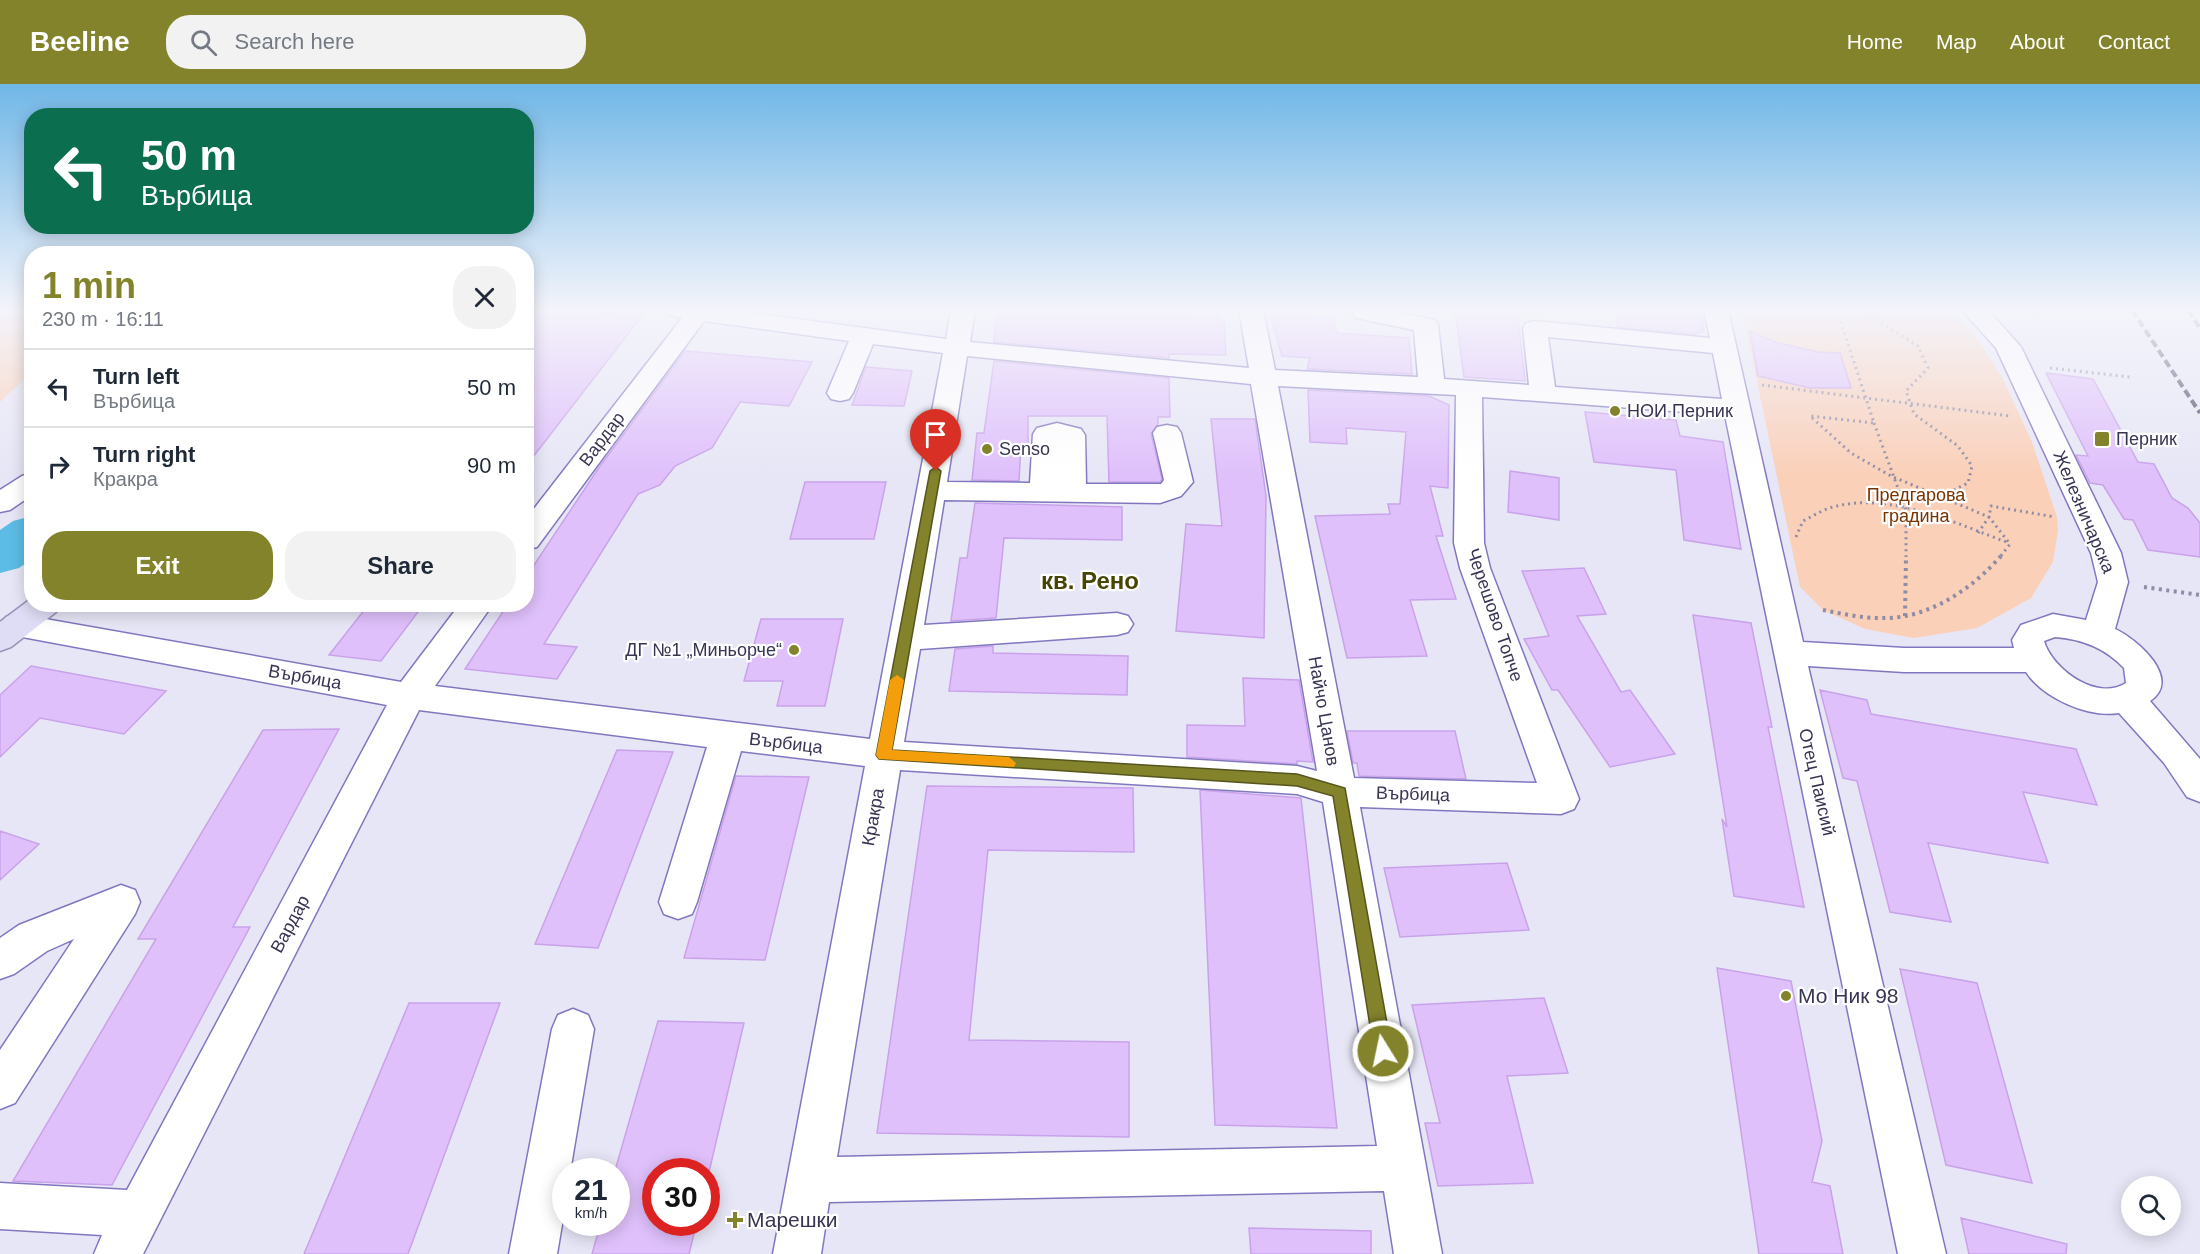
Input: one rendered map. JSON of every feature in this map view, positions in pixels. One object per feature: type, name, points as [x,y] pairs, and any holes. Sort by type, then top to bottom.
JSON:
[{"type":"main road","points":[[8,632],[34,612]]},
{"type":"street","name":"Вардар","points":[[534,529],[653,365]]},
{"type":"street","points":[[840,393],[852,365]]},
{"type":"street","name":"Кракра","points":[[797,1254],[904,638],[955,365]]},
{"type":"street","points":[[1139,365],[1263,376],[1543,394],[1734,395]]},
{"type":"street","name":"Найчо Цанов","points":[[1261,365],[1339,792],[1418,1254]]},
{"type":"street","points":[[1430,365],[1432,386]]},
{"type":"street","points":[[1539,365],[1543,394]]},
{"type":"street","name":"Отец Паисий","points":[[1728,365],[1922,1254]]},
{"type":"street","name":"Железничарска","points":[[2017,365],[2106,553],[2114,582],[2098,634]]},
{"type":"street","name":"Черешово Топче","points":[[1469,388],[1469,543],[1475,568],[1561,799]]},
{"type":"street","points":[[1044,492],[1047,434],[1058,431],[1071,435],[1072,493]]},
{"type":"street","points":[[932,491],[1160,494],[1171,490],[1179,482],[1167,433]]},
{"type":"street","points":[[0,503],[24,487]]},
{"type":"street","name":"Вардар","points":[[118,1254],[409,696],[472,612]]},
{"type":"street","points":[[904,638],[1117,624]]},
{"type":"street","points":[[2067,625],[2098,634],[2126,651],[2142,670],[2145,680],[2143,689],[2128,700],[2103,700],[2075,692],[2049,677],[2032,660],[2028,640],[2032,633],[2041,628],[2067,625]]},
{"type":"street","name":"Върбица","points":[[8,632],[409,696],[884,755],[1297,780],[1339,792],[1561,799]]},
{"type":"street","points":[[1789,653],[1904,660],[2032,660]]},
{"type":"street","points":[[2128,700],[2176,753],[2200,787]]},
{"type":"street","points":[[678,902],[728,736]]},
{"type":"street","points":[[0,961],[33,938],[121,902],[0,1088]]},
{"type":"street","points":[[533,1254],[573,1029]]},
{"type":"street","points":[[809,1180],[1403,1168]]},
{"type":"street","points":[[0,1206],[138,1214]]},
{"type":"path","points":[[1855,365],[1906,510],[1905,616]]},
{"type":"path","points":[[1926,365],[1928,368],[1906,391],[1914,414],[1958,446],[1972,466],[1968,483],[1940,498]]},
{"type":"path","points":[[2029,365],[2130,377]]},
{"type":"path","points":[[1734,395],[1866,398],[2044,420]]},
{"type":"path","points":[[1874,423],[1810,416],[1851,453],[1896,478],[1989,518],[2010,544]]},
{"type":"path","points":[[1796,539],[1803,521],[1837,506],[1872,504],[1929,515],[2010,544]]},
{"type":"path","points":[[1978,532],[1989,518],[1991,506],[2091,522]]},
{"type":"path","points":[[1823,610],[1866,617],[1905,616],[1942,603],[1976,581],[2010,544]]},
{"type":"path","points":[[2114,582],[2200,595]]},
{"type":"green space","points":[[0,365],[24,365],[24,380],[0,402]]},
{"type":"green space","name":"Предгарова градина","points":[[1753,365],[1994,365],[2032,442],[2057,517],[2058,530],[2053,562],[2031,598],[1977,628],[1914,638],[1865,629],[1823,610],[1800,587]]},
{"type":"building","points":[[534,365],[604,365],[534,456]]},
{"type":"building","points":[[675,365],[811,365],[789,406],[740,402],[712,448],[675,466],[660,485],[638,494],[544,644],[577,647],[557,679],[465,669],[503,612],[534,612],[534,565],[598,469]]},
{"type":"building","points":[[994,365],[1031,365],[1169,378],[1170,417],[1158,417],[1158,424],[1151,434],[1162,479],[1160,482],[1109,482],[1107,416],[1028,416],[1028,444],[1021,444],[1019,481],[972,480],[977,433],[984,433]]},
{"type":"building","points":[[1308,365],[1411,365],[1412,374],[1307,369]]},
{"type":"building","points":[[1462,365],[1523,365],[1525,381],[1464,377]]},
{"type":"building","points":[[1756,365],[1844,365],[1851,388],[1810,388],[1758,376]]},
{"type":"building","points":[[866,367],[912,371],[904,406],[852,405]]},
{"type":"building","points":[[2046,373],[2093,379],[2138,462],[2154,464],[2172,498],[2188,508],[2200,523],[2200,557],[2148,550],[2133,520],[2124,519],[2103,485],[2090,483],[2076,455],[2088,456]]},
{"type":"building","points":[[1308,390],[1429,396],[1449,405],[1448,488],[1430,486],[1443,536],[1436,536],[1456,599],[1410,600],[1427,656],[1347,658],[1315,516],[1390,514],[1388,504],[1400,504],[1406,432],[1346,428],[1347,444],[1310,442]]},
{"type":"building","points":[[1585,412],[1676,420],[1680,436],[1723,442],[1741,549],[1684,540],[1676,470],[1594,462]]},
{"type":"building","points":[[1211,419],[1255,419],[1266,496],[1264,638],[1176,631],[1186,524],[1222,526]]},
{"type":"building","points":[[1510,471],[1559,478],[1559,520],[1508,512]]},
{"type":"building","points":[[805,482],[886,482],[874,539],[790,539]]},
{"type":"building","points":[[975,503],[1122,507],[1122,540],[1004,538],[996,618],[951,621],[960,558],[967,558]]},
{"type":"building","points":[[1584,568],[1606,614],[1577,616],[1621,692],[1630,690],[1675,754],[1610,767],[1558,690],[1552,690],[1524,639],[1549,636],[1522,571]]},
{"type":"building","points":[[363,612],[418,612],[381,661],[329,655]]},
{"type":"building","points":[[1693,615],[1751,623],[1772,727],[1768,727],[1804,907],[1734,896],[1722,819],[1727,827]]},
{"type":"building","name":"ДГ №1 „Миньорче“","points":[[761,619],[843,619],[825,706],[777,706],[783,681],[744,681]]},
{"type":"building","points":[[993,646],[993,653],[1128,656],[1127,695],[949,691],[955,649]]},
{"type":"building","points":[[31,666],[166,691],[124,734],[40,718],[0,757],[0,695]]},
{"type":"building","points":[[1243,678],[1299,680],[1313,762],[1297,761],[1297,764],[1187,757],[1187,725],[1245,726]]},
{"type":"building","points":[[1820,690],[1867,700],[1871,714],[2076,749],[2097,805],[2023,792],[2048,863],[1928,843],[1951,922],[1890,912],[1857,781],[1843,778]]},
{"type":"building","points":[[339,729],[233,927],[250,927],[112,1185],[13,1181],[156,939],[138,939],[263,730]]},
{"type":"building","points":[[1347,731],[1455,731],[1466,779],[1359,776],[1357,763],[1353,763]]},
{"type":"building","points":[[617,750],[673,752],[598,948],[535,944]]},
{"type":"building","points":[[736,776],[809,777],[765,960],[684,958]]},
{"type":"building","points":[[927,786],[1133,788],[1134,852],[988,850],[969,1040],[1129,1042],[1129,1137],[877,1133]]},
{"type":"building","points":[[1200,790],[1301,798],[1337,1128],[1215,1125]]},
{"type":"building","points":[[0,831],[39,844],[0,880]]},
{"type":"building","points":[[1507,863],[1529,930],[1400,937],[1384,868]]},
{"type":"building","points":[[1717,968],[1791,981],[1822,1141],[1812,1182],[1830,1186],[1843,1254],[1759,1254]]},
{"type":"building","points":[[1900,969],[1977,983],[2032,1183],[1946,1165]]},
{"type":"building","points":[[1544,998],[1568,1073],[1507,1076],[1533,1183],[1438,1186],[1425,1123],[1440,1123],[1412,1005]]},
{"type":"building","points":[[409,1003],[500,1003],[408,1254],[304,1254]]},
{"type":"building","points":[[658,1021],[744,1023],[712,1158],[642,1158],[642,1236],[694,1236],[689,1254],[592,1254],[597,1236],[630,1236],[630,1158],[619,1158]]},
{"type":"building","points":[[1961,1218],[2067,1244],[2066,1254],[1969,1254]]},
{"type":"building","points":[[1249,1228],[1371,1231],[1371,1254],[1251,1254]]},
{"type":"waterway","points":[[0,555],[24,538]]},
{"type":"railway","points":[[2168,365],[2200,413]]},
{"type":"slow traffic","points":[[897,680],[884,755],[1009,763]]},
{"type":"place","name":"НОИ Перник","points":[[1615,411]]},
{"type":"place","name":"Перник","points":[[2102,439]]},
{"type":"place","name":"Senso","points":[[987,449]]},
{"type":"place","name":"ДГ №1 „Миньорче“","points":[[794,650]]},
{"type":"place","name":"Мо Ник 98","points":[[1786,996]]},
{"type":"place","name":"Марешки","points":[[735,1220]]},
{"type":"district","name":"кв. Рено","points":[[1090,581]]},
{"type":"route","points":[[936,471],[884,755],[1297,780],[1339,792],[1383,1051]]}]
